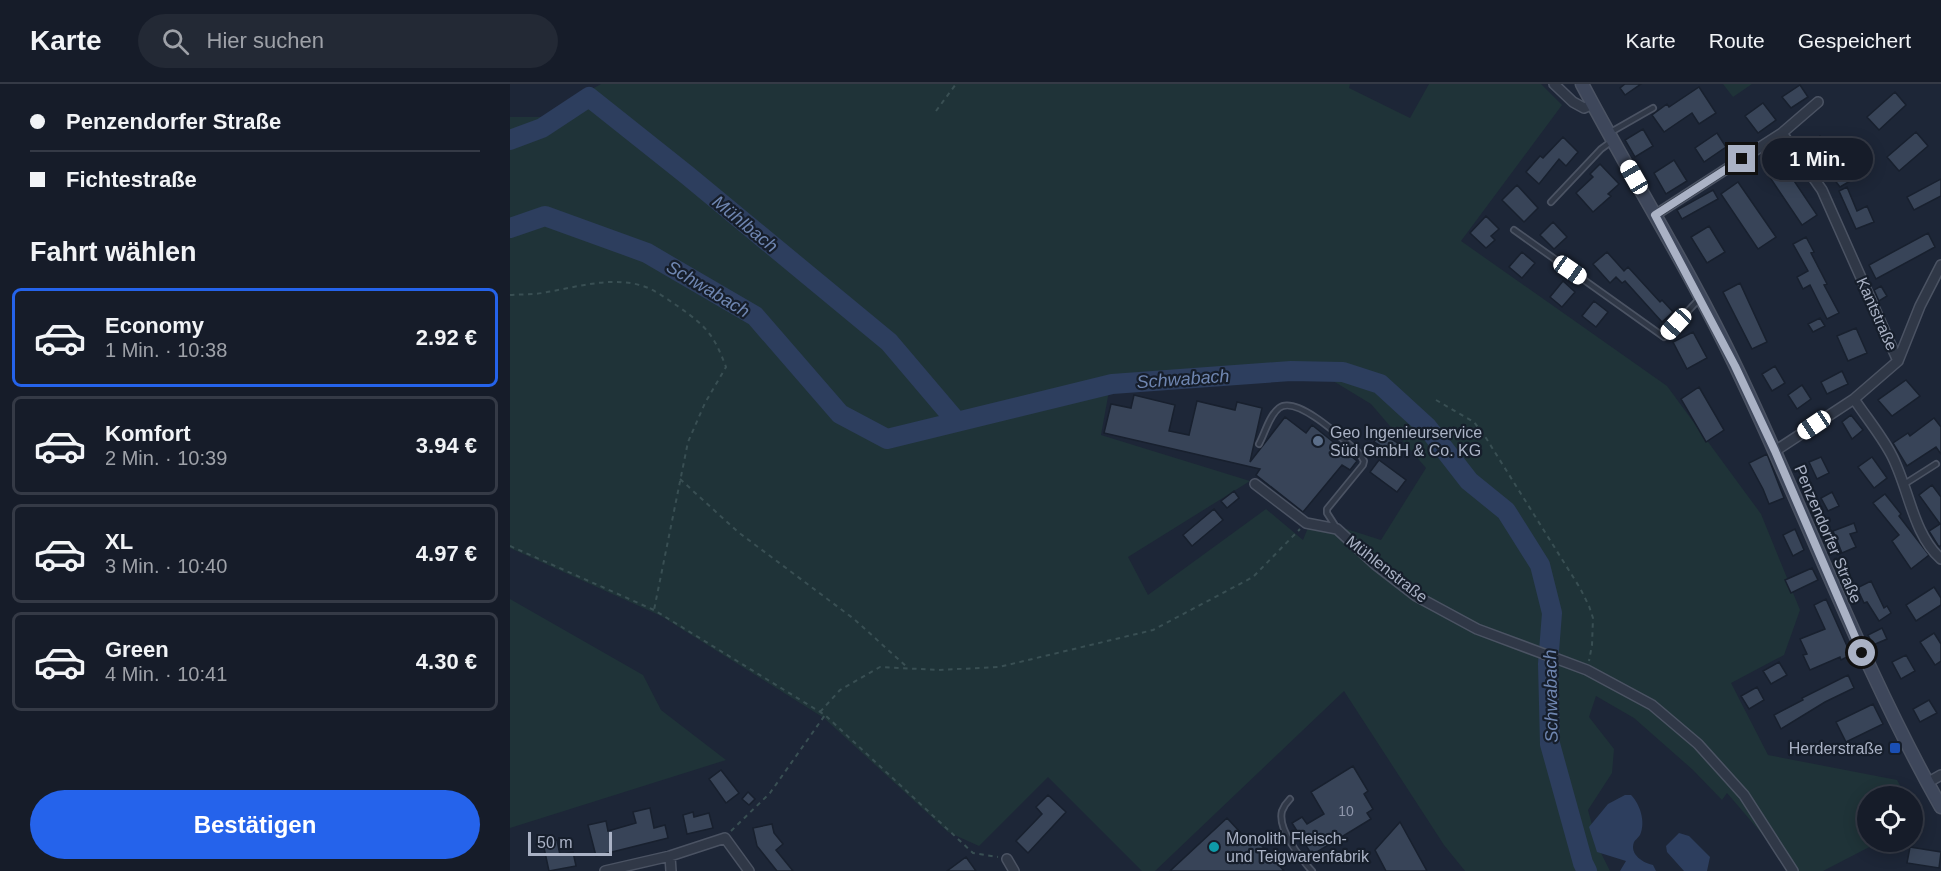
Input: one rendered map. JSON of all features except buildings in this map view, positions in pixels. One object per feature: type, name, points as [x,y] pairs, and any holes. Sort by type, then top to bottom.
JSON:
[{"type":"main road","name":"Penzendorfer Straße","points":[[1582,84],[1701,297],[1775,451],[1878,687],[1941,807]]},
{"type":"street","points":[[1554,84],[1573,102],[1584,108],[1593,104]]},
{"type":"street","points":[[1655,215],[1782,133],[1818,102]]},
{"type":"street","name":"Kantstraße","points":[[1775,451],[1854,399],[1898,361],[1822,190],[1782,133]]},
{"type":"street","points":[[1898,361],[1920,306],[1941,265]]},
{"type":"street","points":[[1854,399],[1891,454],[1921,531],[1941,559]]},
{"type":"street","name":"Mühlenstraße","points":[[1255,484],[1306,523],[1337,530],[1376,565],[1416,596],[1478,629],[1587,670],[1652,705],[1698,744],[1744,795],[1793,871]]},
{"type":"street","points":[[1927,783],[1941,775]]},
{"type":"street","points":[[605,871],[670,856],[725,838],[749,871]]},
{"type":"street","points":[[670,856],[671,871]]},
{"type":"street","points":[[1007,859],[1014,871]]},
{"type":"lane","points":[[1551,202],[1611,137],[1653,108]]},
{"type":"lane","points":[[1514,230],[1664,337],[1701,297]]},
{"type":"lane","points":[[1259,444],[1274,414],[1281,406],[1289,404],[1313,416],[1360,454],[1364,461],[1363,465],[1327,509],[1337,530]]},
{"type":"lane","points":[[1903,485],[1936,464]]},
{"type":"lane","points":[[1290,799],[1282,811],[1281,819],[1293,846],[1312,871]]},
{"type":"path","points":[[936,111],[956,84]]},
{"type":"path","points":[[510,295],[545,293],[586,284],[613,282],[643,286],[662,296],[700,323],[717,342],[726,367],[705,403],[688,442],[654,610]]},
{"type":"path","points":[[1436,400],[1474,422],[1580,588],[1593,618],[1592,645],[1587,670]]},
{"type":"path","points":[[680,479],[738,532],[854,619],[908,668]]},
{"type":"path","points":[[820,712],[840,690],[880,667],[939,670],[999,666],[1153,630],[1253,577],[1306,523]]},
{"type":"path","points":[[510,546],[654,610],[825,715],[973,853],[1007,859]]},
{"type":"path","points":[[725,838],[770,793],[825,715]]},
{"type":"green space","points":[[601,84],[1350,84],[1349,88],[1410,118],[1429,84],[1541,84],[1562,105],[1461,241],[1667,386],[1761,514],[1800,610],[1784,655],[1731,683],[1768,755],[1897,780],[1900,786],[1857,786],[1857,852],[1860,852],[1823,871],[1794,871],[1727,793],[1722,800],[1693,770],[1634,718],[1596,696],[1589,717],[1614,749],[1612,773],[1588,810],[1598,847],[1610,871],[1465,871],[1444,845],[1344,691],[1155,871],[1142,871],[1048,777],[979,846],[948,832],[824,718],[661,616],[510,548],[510,117],[542,117]],"holes":[[[1325,376],[1371,404],[1426,468],[1381,540],[1312,518],[1303,540],[1266,509],[1148,595],[1128,557],[1250,481],[1101,435],[1109,391]]]},
{"type":"green space","points":[[1723,84],[1752,84],[1733,97]]},
{"type":"green space","points":[[510,599],[643,675],[661,710],[726,760],[510,828]]},
{"type":"water","points":[[1625,795],[1631,795],[1634,799],[1642,819],[1642,830],[1633,847],[1635,854],[1653,865],[1656,871],[1620,871],[1626,861],[1597,852],[1589,827],[1608,804]]},
{"type":"water","points":[[1679,833],[1689,836],[1710,857],[1707,871],[1684,871],[1667,852],[1666,846]]},
{"type":"waterway","name":"Mühlbach","points":[[510,140],[542,128],[589,97],[889,342],[957,422]]},
{"type":"waterway","name":"Schwabach","points":[[510,228],[545,216],[647,253],[755,316],[840,414],[887,439],[1112,384],[1291,371],[1343,372],[1380,384],[1427,427],[1469,481],[1506,511],[1540,565],[1552,613],[1548,664],[1550,744],[1587,871]]},
{"type":"place","name":"Geo Ingenieurservice Süd GmbH & Co. KG","points":[[1318,441]]},
{"type":"place","name":"Herderstraße","points":[[1895,748]]},
{"type":"place","name":"Monolith Fleisch- und Teigwarenfabrik","points":[[1214,847]]},
{"type":"route","points":[[1742,159],[1655,215],[1701,297],[1735,366],[1775,451],[1862,653]]}]
